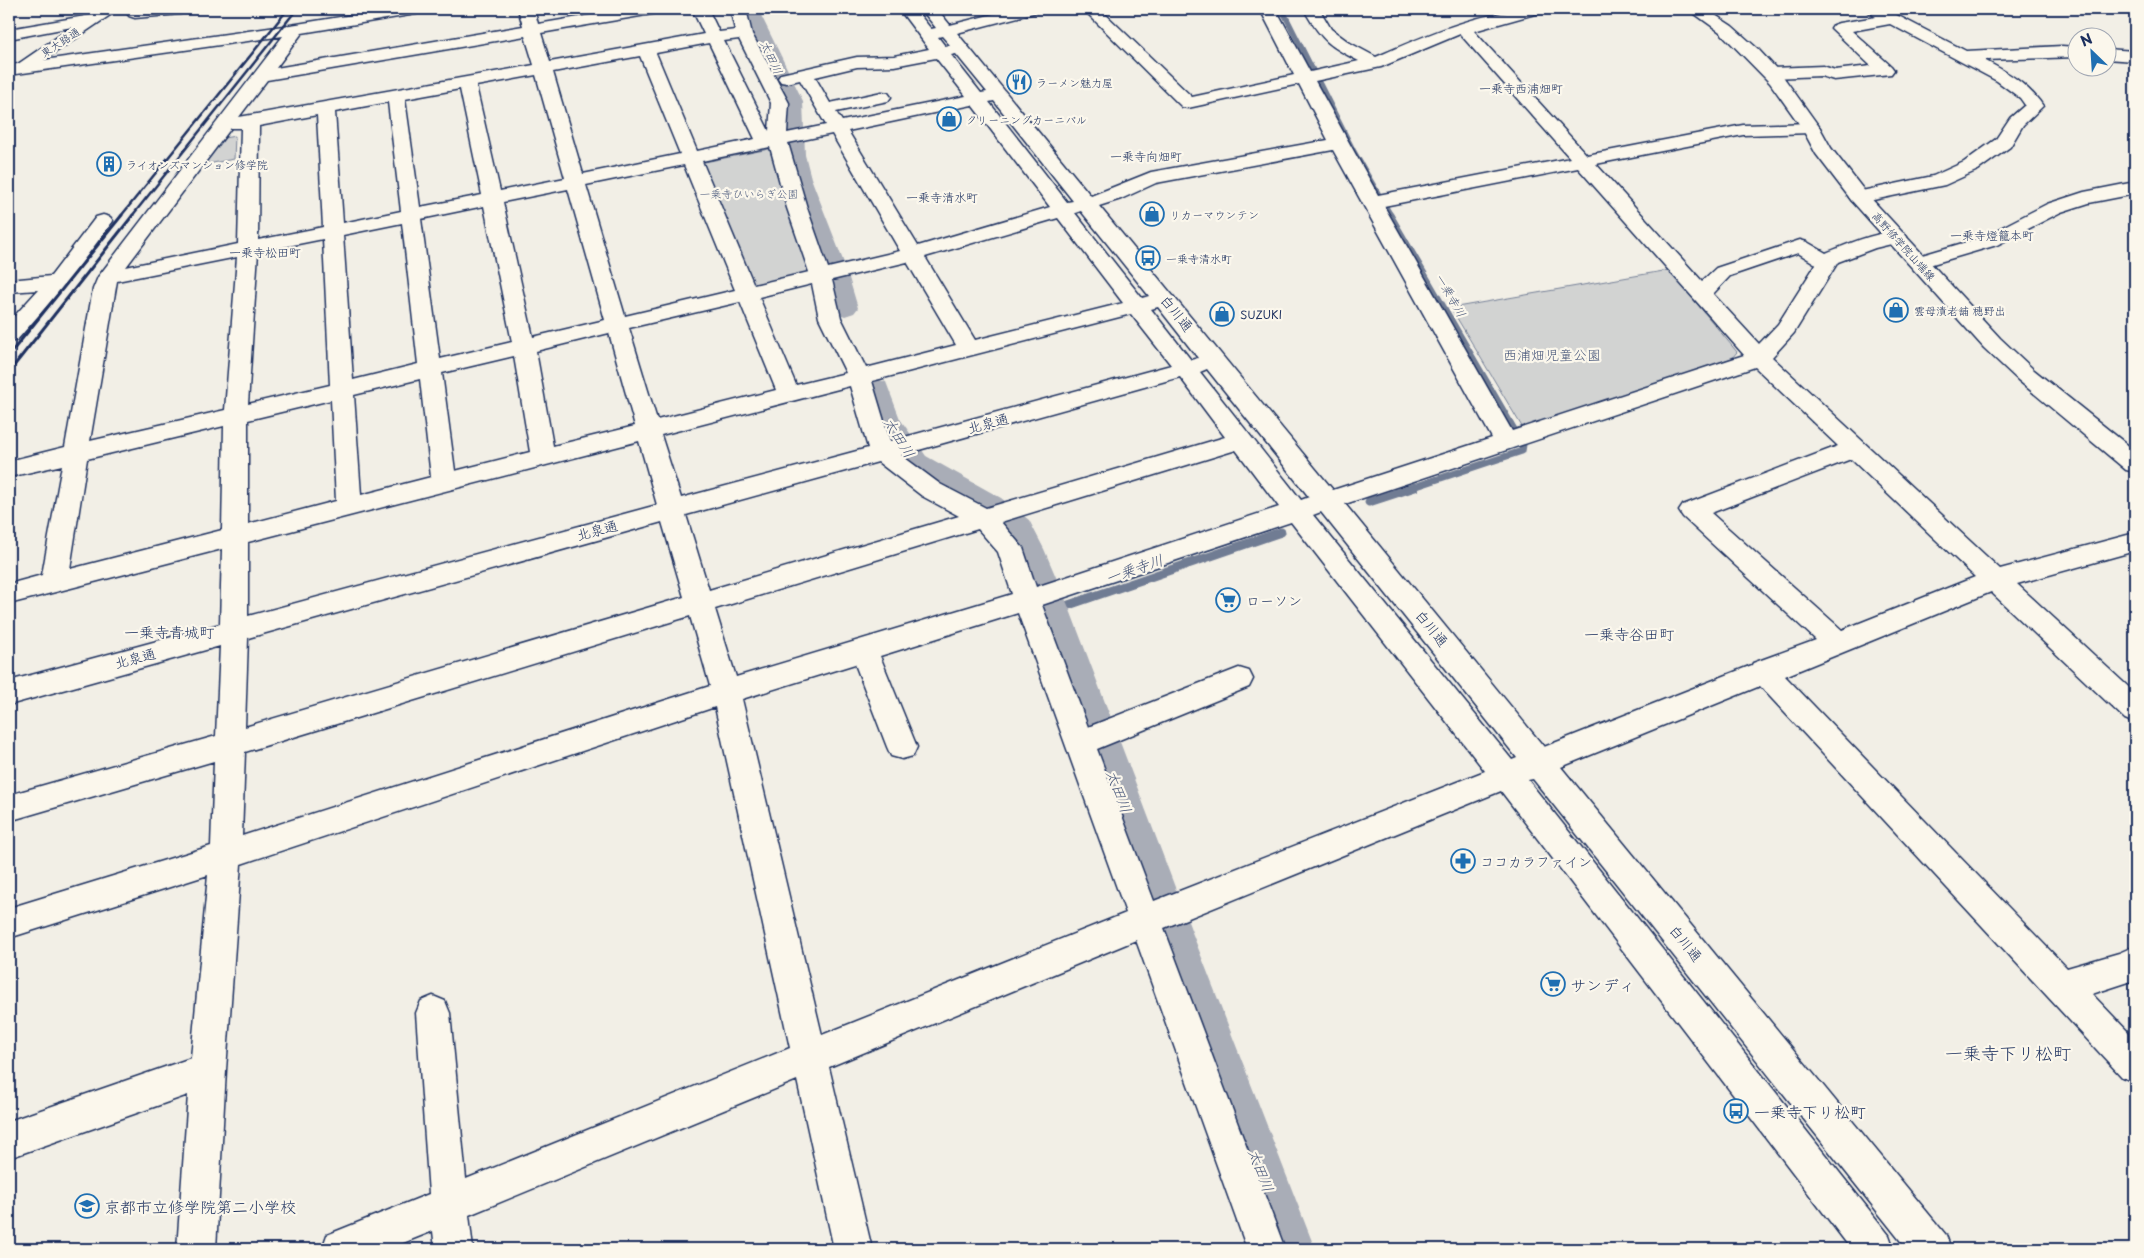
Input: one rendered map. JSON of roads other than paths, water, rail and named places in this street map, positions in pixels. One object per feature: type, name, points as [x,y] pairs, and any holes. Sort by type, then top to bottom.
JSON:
[{"type":"street","points":[[144,51],[136,21],[180,9]]},
{"type":"street","points":[[317,26],[332,9]]},
{"type":"street","points":[[12,71],[317,26],[416,9]]},
{"type":"street","points":[[261,76],[529,19],[652,9]]},
{"type":"street","points":[[700,9],[771,141],[797,208],[832,273],[830,318],[896,448],[930,490],[994,514],[1010,548],[1040,595],[1080,743],[1159,916],[1266,1249]]},
{"type":"street","points":[[738,9],[744,34],[780,103],[771,141]]},
{"type":"street","name":"白川通","points":[[907,9],[1138,305],[1200,364],[1328,501],[1932,1249]]},
{"type":"street","name":"白川通","points":[[930,9],[1165,298],[1242,440],[1296,511],[1507,776],[1875,1249]]},
{"type":"street","points":[[928,35],[1032,9]]},
{"type":"street","points":[[1090,9],[1188,103],[1375,63],[1443,34],[1464,29],[1497,13],[1536,9]]},
{"type":"street","points":[[1268,9],[1339,143],[1506,442]]},
{"type":"street","name":"高野修学院山端線","points":[[1696,9],[1726,28],[1771,73],[1811,128],[1823,150],[1860,196],[1992,343],[2026,374],[2135,464]]},
{"type":"street","points":[[9,34],[104,13]]},
{"type":"street","name":"東大路通","points":[[12,71],[104,13]]},
{"type":"street","points":[[1314,13],[1325,32],[1344,47],[1375,63]]},
{"type":"street","points":[[1771,73],[1824,71],[1834,75],[1885,70],[1839,28],[1884,15],[1924,17]]},
{"type":"street","points":[[1860,196],[1938,181],[1971,166],[2003,143],[2016,122],[2034,106],[2027,95],[2003,77],[1966,56],[1884,15]]},
{"type":"street","points":[[529,19],[648,431],[726,692],[853,1249]]},
{"type":"street","points":[[54,583],[104,289],[108,277],[297,29]]},
{"type":"street","points":[[1464,29],[1759,358],[2135,711]]},
{"type":"street","points":[[227,123],[250,122],[646,49],[744,34]]},
{"type":"street","points":[[769,82],[857,62],[894,62],[961,48]]},
{"type":"street","points":[[646,49],[789,394]]},
{"type":"street","points":[[1966,56],[2066,51]]},
{"type":"street","points":[[2116,55],[2135,56]]},
{"type":"street","points":[[805,75],[969,348]]},
{"type":"street","points":[[467,82],[524,347],[543,458]]},
{"type":"street","points":[[108,277],[999,94]]},
{"type":"street","points":[[396,95],[444,483]]},
{"type":"street","points":[[825,109],[882,97]]},
{"type":"street","points":[[326,108],[349,507]]},
{"type":"street","points":[[196,1249],[208,1070],[226,855],[234,631],[236,415],[248,249],[250,122]]},
{"type":"street","points":[[1372,202],[1743,130],[1811,128]]},
{"type":"street","points":[[9,469],[913,254],[1114,194],[1151,178],[1339,143]]},
{"type":"street","points":[[1919,262],[1990,241],[2054,208],[2084,198],[2135,188]]},
{"type":"street","points":[[9,335],[58,282],[103,221]]},
{"type":"street","points":[[9,923],[226,855],[726,692],[1040,595],[1759,358],[1786,328],[1830,258],[1868,244],[1897,237]]},
{"type":"street","points":[[1701,294],[1723,272],[1800,246],[1827,262]]},
{"type":"street","points":[[9,286],[58,282]]},
{"type":"street","points":[[9,594],[1165,298]]},
{"type":"street","name":"北泉通","points":[[9,693],[1200,364]]},
{"type":"street","points":[[9,808],[230,744],[1242,440]]},
{"type":"street","points":[[1837,642],[1692,511],[1855,448]]},
{"type":"street","points":[[341,1249],[808,1058],[1994,580],[2135,542]]},
{"type":"street","points":[[863,649],[902,747]]},
{"type":"street","points":[[1763,672],[2135,1064]]},
{"type":"street","points":[[1080,743],[1239,679]]},
{"type":"street","points":[[2061,986],[2127,967],[2135,962]]},
{"type":"street","points":[[433,1013],[454,1249]]},
{"type":"street","points":[[9,1139],[208,1070]]},
{"type":"waterway","name":"太田川","points":[[749,9],[793,101],[794,155],[800,178],[834,268],[845,308]]},
{"type":"waterway","name":"一乗寺川","points":[[1282,9],[1354,152],[1391,216]]},
{"type":"waterway","name":"一乗寺川","points":[[1390,215],[1523,445],[1522,451],[1411,488]]},
{"type":"waterway","name":"太田川","points":[[876,388],[887,421],[916,463],[990,505],[1018,528],[1029,549],[1054,610],[1175,940],[1292,1249]]},
{"type":"waterway","name":"一乗寺川","points":[[1369,502],[1415,487]]},
{"type":"waterway","name":"一乗寺川","points":[[1054,610],[1281,532]]},
{"type":"railway","points":[[121,216],[288,9]]},
{"type":"railway","points":[[132,216],[297,9]]},
{"type":"railway","points":[[9,355],[122,215]]},
{"type":"railway","points":[[9,372],[133,215]]},
{"type":"place","name":"ラーメン魅力屋","points":[[1019,82]]},
{"type":"place","name":"クリーニングカーニバル","points":[[949,119]]},
{"type":"place","name":"ライオンズマンション修学院","points":[[109,164]]},
{"type":"place","name":"リカーマウンテン","points":[[1152,214]]},
{"type":"place","name":"一乗寺清水町","points":[[1148,258]]},
{"type":"place","name":"雲母漬老舗 穂野出","points":[[1896,310]]},
{"type":"place","name":"SUZUKI","points":[[1222,314]]},
{"type":"place","name":"ローソン","points":[[1228,600]]},
{"type":"place","name":"ココカラファイン","points":[[1463,861]]},
{"type":"place","name":"サンディ","points":[[1553,984]]},
{"type":"place","name":"一乗寺下り松町","points":[[1736,1111]]},
{"type":"place","name":"京都市立修学院第二小学校","points":[[87,1206]]},
{"type":"district","name":"一乗寺西浦畑町","points":[[1521,88]]},
{"type":"district","name":"一乗寺向畑町","points":[[1146,156]]},
{"type":"district","name":"一乗寺清水町","points":[[942,197]]},
{"type":"district","name":"一乗寺燈籠本町","points":[[1992,235]]},
{"type":"district","name":"一乗寺松田町","points":[[265,252]]},
{"type":"district","name":"一乗寺青城町","points":[[169,631]]},
{"type":"district","name":"一乗寺谷田町","points":[[1629,633]]},
{"type":"district","name":"一乗寺下リ松町","points":[[2008,1052]]},
{"type":"park label","name":"一乗寺ひいらぎ公園","points":[[749,193]]},
{"type":"park label","name":"西浦畑児童公園","points":[[1552,354]]}]
